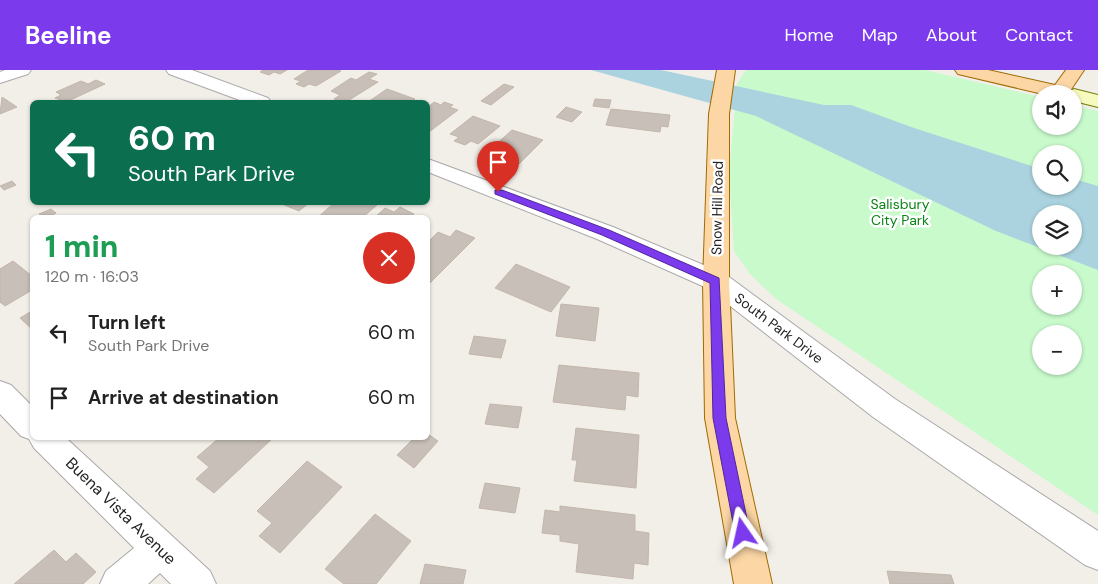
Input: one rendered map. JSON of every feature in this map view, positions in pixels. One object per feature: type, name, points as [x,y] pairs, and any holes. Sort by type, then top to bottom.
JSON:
[{"type":"main road","points":[[964,70],[1032,86]]},
{"type":"main road","points":[[1070,85],[1075,70]]},
{"type":"main road","name":"Snow Hill Road","points":[[725,77],[719,114],[716,281],[720,418],[753,584]]},
{"type":"main road","points":[[1082,97],[1098,100]]},
{"type":"street","points":[[0,78],[22,70]]},
{"type":"street","points":[[175,70],[256,100]]},
{"type":"street","name":"South Park Drive","points":[[430,167],[605,233],[716,281],[790,335],[884,408],[1098,552]]},
{"type":"street","points":[[0,394],[30,424]]},
{"type":"street","name":"Buena Vista Avenue","points":[[47,440],[197,584]]},
{"type":"street","points":[[119,584],[161,549]]},
{"type":"green space","name":"Salisbury City Park","points":[[746,70],[925,70],[1032,95],[1032,135],[1082,135],[1082,107],[1098,111],[1098,515],[776,299],[750,274],[734,251],[729,173],[737,84]]},
{"type":"water","points":[[591,70],[661,70],[824,105],[851,105],[914,128],[1032,166],[1032,195],[1082,195],[1082,181],[1098,186],[1098,270],[1059,255],[1082,255],[1082,205],[1032,205],[1032,245],[996,231],[756,116]]},
{"type":"building","points":[[263,70],[287,70],[280,74],[274,72],[269,75],[260,72]]},
{"type":"building","points":[[308,70],[341,71],[316,86],[309,84],[304,87],[296,84],[301,81],[294,79]]},
{"type":"building","points":[[369,72],[377,74],[369,79],[378,82],[349,100],[334,99],[340,95],[331,91],[351,78],[356,80]]},
{"type":"building","points":[[96,80],[105,84],[70,100],[55,98],[61,95],[56,92],[81,81],[88,84]]},
{"type":"building","points":[[504,84],[514,87],[491,105],[481,101]]},
{"type":"building","points":[[387,89],[415,99],[413,100],[371,100]]},
{"type":"building","points":[[2,97],[17,107],[0,114]]},
{"type":"building","points":[[595,99],[611,100],[609,108],[593,106]]},
{"type":"building","points":[[434,102],[441,105],[444,102],[453,105],[449,107],[458,110],[430,131],[430,105]]},
{"type":"building","points":[[566,107],[582,112],[572,122],[556,117]]},
{"type":"building","points":[[611,109],[670,115],[668,127],[661,126],[660,132],[606,125]]},
{"type":"building","points":[[473,116],[500,126],[478,144],[471,141],[465,145],[454,141],[459,137],[450,134]]},
{"type":"building","points":[[512,130],[543,140],[519,164],[500,158],[505,152],[492,148]]},
{"type":"building","points":[[12,181],[16,185],[4,190],[0,186]]},
{"type":"building","points":[[284,205],[306,205],[299,211]]},
{"type":"building","points":[[332,205],[377,205],[365,215],[320,215]]},
{"type":"building","points":[[400,207],[414,214],[377,215],[385,208],[394,212]]},
{"type":"building","points":[[51,209],[56,213],[52,215],[39,214]]},
{"type":"building","points":[[456,230],[475,238],[430,283],[430,240],[438,232],[450,237]]},
{"type":"building","points":[[13,261],[30,274],[30,291],[5,306],[0,302],[0,269]]},
{"type":"building","points":[[516,264],[570,287],[551,312],[495,288]]},
{"type":"building","points":[[561,304],[599,308],[595,341],[556,336]]},
{"type":"building","points":[[30,312],[30,327],[20,318]]},
{"type":"building","points":[[474,336],[506,340],[501,358],[469,354]]},
{"type":"building","points":[[559,365],[639,373],[638,397],[626,395],[625,410],[553,402]]},
{"type":"building","points":[[490,404],[522,407],[518,428],[485,424]]},
{"type":"building","points":[[576,428],[639,435],[636,488],[574,481],[577,460],[572,460]]},
{"type":"building","points":[[430,435],[438,441],[414,468],[397,455],[412,440],[430,440]]},
{"type":"building","points":[[217,440],[271,440],[214,493],[196,479],[209,467],[197,457]]},
{"type":"building","points":[[307,461],[342,487],[280,553],[259,536],[272,523],[257,511]]},
{"type":"building","points":[[485,483],[520,488],[515,513],[479,508]]},
{"type":"building","points":[[560,506],[635,515],[635,531],[649,533],[648,565],[634,563],[633,579],[576,572],[579,544],[560,541],[560,535],[542,533],[545,510],[560,512]]},
{"type":"building","points":[[375,514],[411,541],[376,584],[344,584],[325,569]]},
{"type":"building","points":[[54,550],[66,562],[76,553],[96,572],[83,584],[14,584]]},
{"type":"building","points":[[425,564],[466,570],[463,584],[420,584]]},
{"type":"building","points":[[887,571],[951,575],[954,584],[890,584]]},
{"type":"route","points":[[498,192],[605,233],[716,281],[720,418],[743,533]]}]
